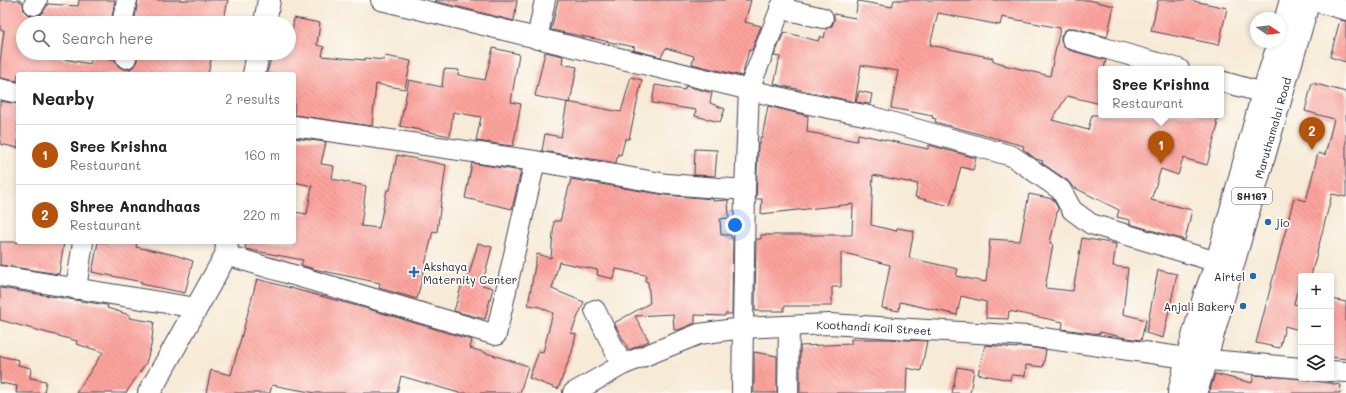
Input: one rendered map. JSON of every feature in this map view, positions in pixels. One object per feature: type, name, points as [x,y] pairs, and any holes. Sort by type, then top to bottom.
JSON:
[{"type":"main road","points":[[267,16],[270,0]]},
{"type":"main road","points":[[1286,17],[1291,0]]},
{"type":"main road","name":"Maruthamalai Road","points":[[1179,393],[1196,359],[1310,0]]},
{"type":"main road","name":"Maruthamalai Road","points":[[1196,393],[1196,359],[1205,294],[1217,262],[1263,93],[1277,48]]},
{"type":"main road","points":[[254,72],[257,60]]},
{"type":"main road","points":[[155,392],[227,249]]},
{"type":"street","points":[[123,16],[126,0]]},
{"type":"street","points":[[381,0],[422,5],[537,39],[799,102],[869,116],[1012,156],[1062,190],[1072,210],[1091,224],[1217,262]]},
{"type":"street","points":[[537,39],[545,0]]},
{"type":"street","points":[[1310,0],[1346,10]]},
{"type":"street","points":[[742,393],[745,190],[749,89],[782,4],[822,18]]},
{"type":"street","points":[[1072,39],[1168,66]]},
{"type":"street","points":[[1224,82],[1263,93]]},
{"type":"street","points":[[0,89],[16,93]]},
{"type":"street","points":[[296,126],[535,161],[667,184],[745,190]]},
{"type":"street","points":[[227,249],[496,335],[535,161]]},
{"type":"street","points":[[76,288],[83,244]]},
{"type":"street","points":[[0,276],[196,308]]},
{"type":"street","points":[[595,310],[622,365]]},
{"type":"street","name":"Koothandi Koil Street","points":[[573,393],[622,365],[699,334],[742,328],[829,324],[1028,336],[1196,359],[1298,368]]},
{"type":"street","points":[[788,393],[789,326]]},
{"type":"street","points":[[1334,371],[1346,372]]},
{"type":"building","points":[[0,0],[20,0],[20,2],[23,2],[24,11],[28,15],[34,16],[16,16],[16,60],[69,60],[90,64],[91,60],[115,60],[118,66],[124,69],[130,69],[135,65],[137,60],[211,60],[208,72],[16,72],[16,81],[0,78],[0,62],[4,30],[0,30]]},
{"type":"building","points":[[79,0],[115,0],[112,16],[34,16],[40,15],[48,4],[78,6]]},
{"type":"building","points":[[138,0],[228,0],[225,16],[135,16]]},
{"type":"building","points":[[517,0],[514,21],[435,1]]},
{"type":"building","points":[[558,0],[751,0],[745,22],[761,26],[752,50],[749,50],[742,76],[692,64],[694,56],[666,48],[661,57],[633,50],[635,47],[551,30]]},
{"type":"building","points":[[894,0],[1089,0],[1114,6],[1107,37],[1075,28],[1069,28],[1064,31],[1061,36],[1061,42],[1064,47],[1069,50],[1106,60],[1105,66],[1098,66],[1098,103],[1067,96],[1052,120],[1088,130],[1092,115],[1098,115],[1098,118],[1218,118],[1216,124],[1218,125],[1207,165],[1183,158],[1178,175],[1161,169],[1151,200],[1192,210],[1185,240],[1130,224],[1130,220],[1117,217],[1119,210],[1073,187],[1068,181],[1042,163],[1043,161],[1036,159],[1023,149],[1024,146],[935,122],[936,119],[932,118],[933,116],[891,108],[898,71],[861,65],[855,102],[774,84],[780,57],[774,56],[784,32],[818,41],[820,36],[824,38],[826,29],[832,26],[834,14],[855,18],[858,1],[892,7]],"holes":[[[938,13],[1000,25],[1002,17],[1060,28],[1050,76],[1004,65],[993,61],[993,58],[930,45]]]},
{"type":"building","points":[[1158,0],[1189,0],[1227,8],[1219,45],[1151,31]]},
{"type":"building","points":[[296,18],[320,23],[317,45],[324,47],[322,56],[365,60],[365,58],[384,60],[385,56],[411,61],[405,89],[376,84],[372,126],[296,115],[296,72],[267,72],[270,60],[296,60]]},
{"type":"building","points":[[1340,20],[1346,21],[1346,62],[1330,57]]},
{"type":"building","points":[[493,48],[519,54],[511,102],[521,104],[513,146],[476,141],[481,117],[453,112],[450,136],[400,126],[409,80],[442,87],[444,69],[459,70],[458,75],[485,80]]},
{"type":"building","points":[[545,52],[563,56],[562,64],[577,67],[570,103],[535,96]]},
{"type":"building","points":[[631,77],[642,80],[629,139],[625,139],[621,155],[618,154],[616,163],[542,151],[545,134],[561,137],[567,102],[621,112]]},
{"type":"building","points":[[1312,83],[1346,92],[1346,197],[1332,194],[1312,273],[1298,273],[1298,288],[1294,304],[1298,305],[1298,330],[1285,326],[1280,348],[1256,343],[1294,198],[1306,201],[1318,153],[1325,155],[1334,119],[1305,111]]},
{"type":"building","points":[[655,85],[684,90],[686,86],[712,93],[710,103],[725,109],[720,122],[695,116],[696,110],[652,103]]},
{"type":"building","points":[[859,91],[872,94],[870,104],[856,102]]},
{"type":"building","points":[[0,101],[16,104],[16,148],[0,144]]},
{"type":"building","points":[[768,106],[808,116],[807,132],[857,141],[858,134],[928,149],[929,145],[976,158],[973,170],[961,167],[950,206],[915,197],[918,184],[873,175],[871,225],[896,231],[897,228],[914,231],[909,258],[958,269],[956,276],[986,282],[990,239],[1020,241],[1029,194],[1053,199],[1058,208],[1050,243],[1053,244],[1045,288],[1073,291],[1082,238],[1116,244],[1113,266],[1128,268],[1123,314],[1146,320],[1141,340],[1100,332],[1100,334],[1062,329],[1063,322],[1009,311],[1008,319],[986,318],[986,302],[961,296],[957,315],[900,302],[899,311],[882,308],[890,265],[841,252],[841,287],[832,287],[832,306],[784,306],[784,311],[755,311],[756,239],[761,239],[761,235],[852,235],[853,204],[761,214],[762,199],[756,199],[758,144],[760,144],[760,137],[762,137]]},
{"type":"building","points":[[296,138],[326,142],[321,164],[334,166],[332,179],[366,186],[361,226],[379,228],[387,190],[390,190],[397,155],[446,165],[437,232],[433,231],[417,299],[379,288],[380,283],[301,265],[303,260],[245,249],[246,244],[296,244],[296,212],[307,214],[312,186],[296,182]]},
{"type":"building","points":[[695,149],[717,150],[715,176],[694,175]]},
{"type":"building","points":[[472,163],[521,171],[512,209],[465,198]]},
{"type":"building","points":[[571,179],[665,195],[713,199],[713,201],[728,200],[729,218],[720,219],[721,235],[731,235],[731,238],[733,238],[732,314],[725,314],[725,316],[695,315],[695,323],[678,330],[674,330],[673,314],[635,316],[649,341],[629,350],[614,323],[650,303],[648,282],[645,281],[646,275],[616,269],[614,279],[597,275],[598,270],[559,262],[552,289],[584,302],[571,333],[576,334],[572,352],[558,389],[529,378],[539,351],[543,352],[553,313],[540,307],[528,305],[537,254],[551,258],[554,221],[560,221]]},
{"type":"building","points":[[0,242],[16,242],[16,244],[64,244],[59,274],[0,265]]},
{"type":"building","points":[[478,243],[492,247],[482,285],[493,288],[485,319],[454,311],[463,280],[467,281]]},
{"type":"building","points":[[98,244],[137,244],[136,247],[175,255],[193,261],[185,293],[141,284],[142,282],[92,272]]},
{"type":"building","points":[[1158,270],[1177,274],[1163,338],[1146,333]]},
{"type":"building","points":[[257,279],[365,308],[472,340],[470,348],[528,366],[520,393],[459,393],[401,376],[397,393],[315,393],[272,385],[270,393],[206,393],[211,370],[231,375]]},
{"type":"building","points":[[0,288],[108,305],[107,308],[130,315],[129,318],[154,322],[151,346],[146,363],[126,393],[76,393],[103,352],[76,344],[77,341],[0,320]]},
{"type":"building","points":[[1334,300],[1346,302],[1346,359],[1334,357]]},
{"type":"building","points":[[851,339],[927,341],[921,371],[907,368],[906,393],[800,393],[800,346],[851,344]]},
{"type":"building","points":[[985,345],[1017,348],[1027,347],[1046,350],[1043,367],[1026,365],[1025,376],[1011,375],[1010,380],[978,374]]},
{"type":"building","points":[[754,352],[777,356],[777,393],[754,393]]},
{"type":"building","points":[[0,356],[19,360],[18,365],[31,368],[30,378],[46,381],[44,393],[16,393],[17,386],[0,383]]},
{"type":"building","points":[[957,367],[974,370],[970,393],[952,393]]},
{"type":"building","points":[[1215,374],[1252,383],[1254,375],[1298,379],[1298,381],[1316,381],[1341,385],[1340,393],[1209,393]]},
{"type":"place","name":"Shree Anandhaas","points":[[1312,150]]},
{"type":"place","name":"Sree Krishna","points":[[1161,164]]},
{"type":"place","name":"jio","points":[[1268,222]]},
{"type":"place","name":"Akshaya Maternity Center","points":[[414,272]]},
{"type":"place","name":"Airtel","points":[[1253,276]]},
{"type":"place","name":"Anjali Bakery","points":[[1243,306]]}]
